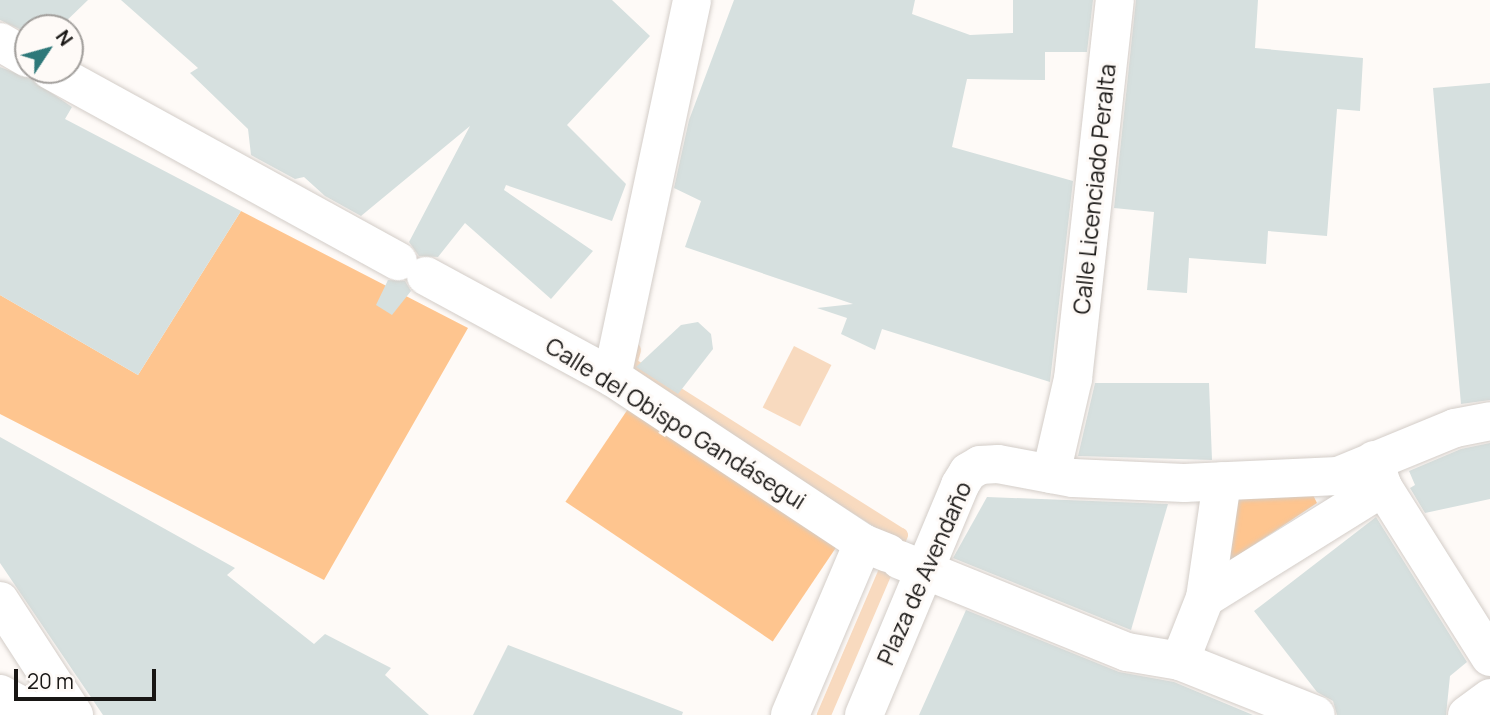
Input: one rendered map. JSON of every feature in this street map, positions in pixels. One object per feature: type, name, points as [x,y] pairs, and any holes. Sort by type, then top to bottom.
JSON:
[{"type":"street","points":[[612,377],[692,0]]},
{"type":"street","name":"Calle Licenciado Peralta","points":[[1062,476],[1115,0]]},
{"type":"street","name":"Calle del Obispo Gandásegui","points":[[75,84],[612,377],[892,556],[1128,652],[1180,661],[1311,713]]},
{"type":"street","points":[[1205,598],[1378,473],[1455,428],[1490,421]]},
{"type":"street","name":"Plaza de Avendaño","points":[[864,715],[892,556],[968,472],[980,465],[998,464],[1062,476],[1222,481],[1378,473]]},
{"type":"street","points":[[1378,473],[1490,657]]},
{"type":"street","points":[[1180,661],[1205,598],[1222,481]]},
{"type":"street","points":[[790,715],[892,556]]},
{"type":"street","points":[[0,601],[74,715]]},
{"type":"street","points":[[0,694],[39,715]]},
{"type":"street","points":[[1467,715],[1490,698]]},
{"type":"shaded area","points":[[241,211],[468,328],[324,580],[0,414],[0,295],[138,375]]},
{"type":"shaded area","points":[[794,346],[831,365],[800,427],[763,407]]},
{"type":"shaded area","points":[[632,403],[839,543],[773,641],[565,502]]},
{"type":"shaded area","points":[[1310,489],[1317,503],[1231,560],[1226,556],[1238,497]]},
{"type":"building","points":[[0,0],[88,0],[74,14],[14,14],[14,26],[0,20]]},
{"type":"building","points":[[121,0],[612,0],[650,36],[567,125],[626,184],[612,221],[506,185],[504,190],[593,251],[551,299],[465,223],[438,257],[419,256],[409,242],[470,126],[361,216],[325,196],[304,177],[295,179],[251,155],[248,129],[190,73],[198,68]]},
{"type":"building","points":[[734,0],[915,0],[912,14],[970,35],[1013,33],[1013,0],[1093,0],[1087,52],[1045,52],[1045,80],[967,79],[952,147],[1073,181],[1050,382],[882,329],[875,350],[841,334],[847,318],[817,308],[853,304],[685,247],[701,201],[674,188],[689,120]]},
{"type":"building","points":[[1136,0],[1258,0],[1255,48],[1363,58],[1360,111],[1337,109],[1327,236],[1268,231],[1266,264],[1189,258],[1187,293],[1147,290],[1154,212],[1114,208]]},
{"type":"building","points":[[0,67],[14,72],[14,84],[38,84],[72,107],[65,119],[241,211],[138,375],[0,295]]},
{"type":"building","points":[[1490,83],[1490,400],[1461,404],[1433,88]]},
{"type":"building","points":[[388,280],[405,281],[411,291],[392,315],[376,305]]},
{"type":"building","points":[[698,322],[711,334],[713,349],[678,394],[636,367],[681,325]]},
{"type":"building","points":[[1095,383],[1209,383],[1212,460],[1078,456]]},
{"type":"building","points":[[0,437],[235,568],[227,575],[314,644],[325,634],[391,668],[385,675],[429,715],[103,715],[0,563]]},
{"type":"building","points":[[1490,443],[1490,499],[1425,513],[1410,488],[1415,485],[1409,471],[1461,449]]},
{"type":"building","points":[[987,497],[1168,504],[1131,630],[953,558]]},
{"type":"building","points":[[1376,517],[1467,662],[1450,676],[1446,715],[1337,715],[1333,701],[1317,692],[1254,611]]},
{"type":"building","points":[[966,610],[1119,672],[1174,682],[1253,715],[919,715]]},
{"type":"building","points":[[508,645],[683,712],[682,715],[473,715]]},
{"type":"waterway","points":[[634,350],[630,364],[901,535],[824,715]]}]
